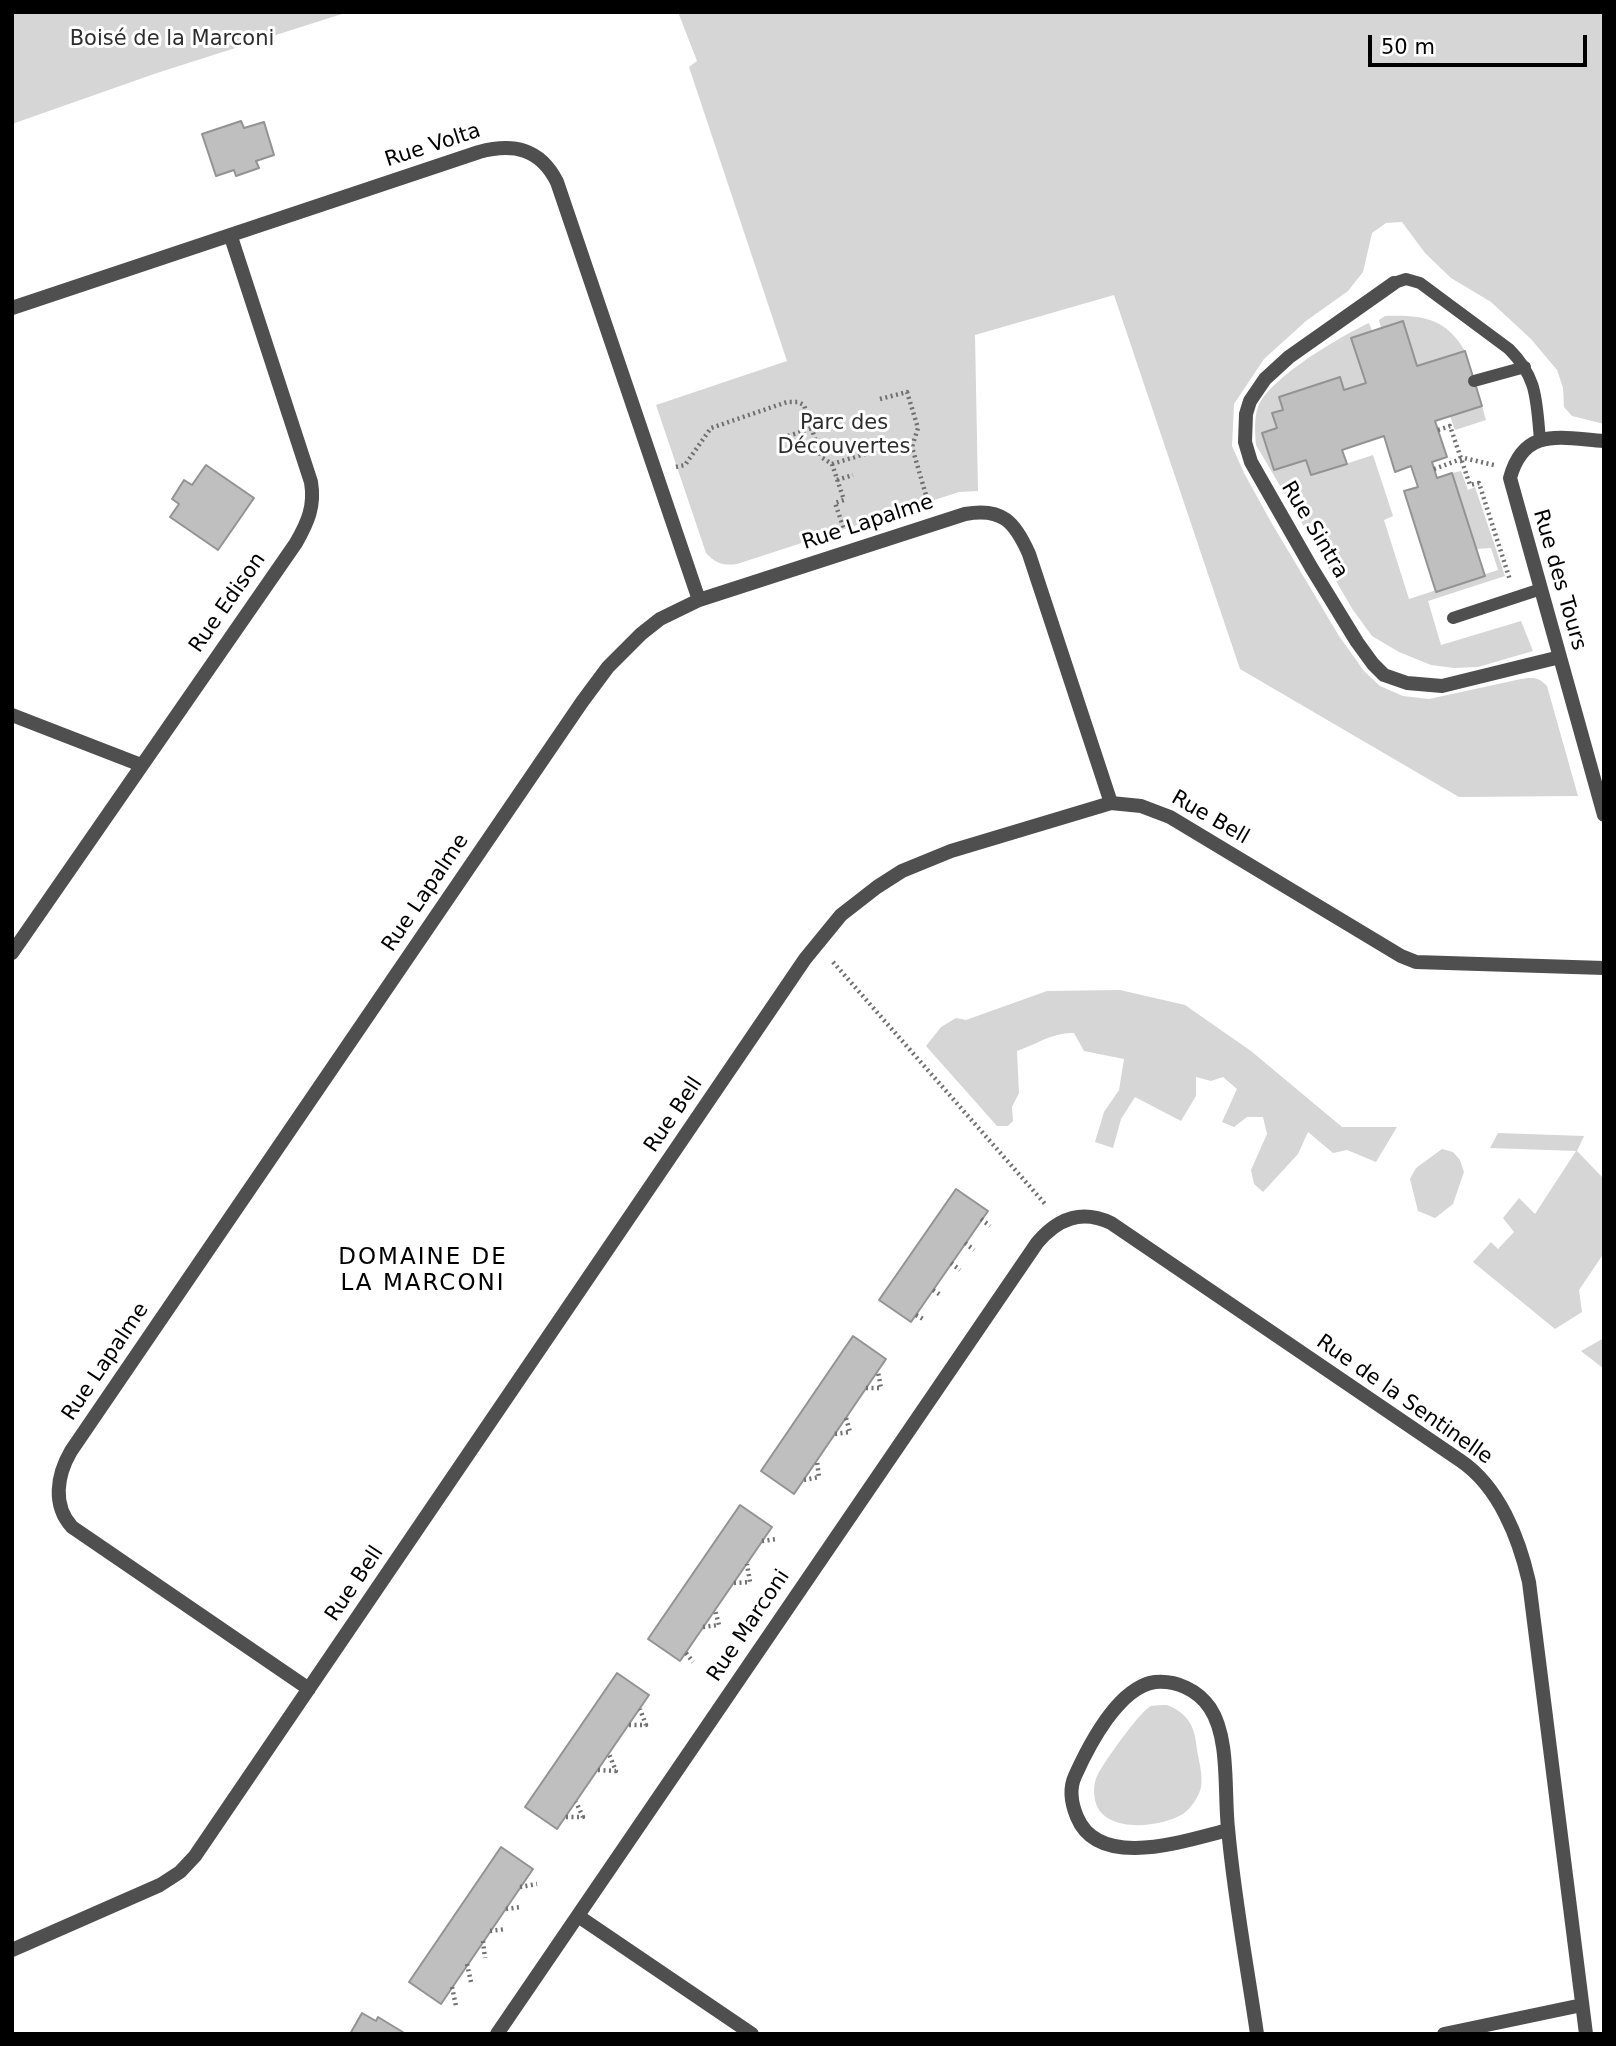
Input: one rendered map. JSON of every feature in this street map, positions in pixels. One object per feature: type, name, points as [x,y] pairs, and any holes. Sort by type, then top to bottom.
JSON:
[{"type":"street","name":"Rue Volta","points":[[12,308],[489,149],[516,147],[538,159],[552,172],[564,200],[699,600]]},
{"type":"street","name":"Rue Edison","points":[[12,953],[296,543],[311,516],[311,482],[230,237]]},
{"type":"street","name":"Rue Sintra","points":[[1394,283],[1289,357],[1265,379],[1250,401],[1246,414],[1245,442],[1251,462],[1357,642],[1384,675],[1407,683],[1442,686],[1560,657]]},
{"type":"street","points":[[1511,473],[1520,453],[1530,443],[1540,439],[1604,441]]},
{"type":"street","name":"Rue des Tours","points":[[1511,473],[1604,815]]},
{"type":"street","name":"Rue Lapalme","points":[[309,1689],[77,1531],[64,1516],[59,1503],[58,1490],[62,1469],[78,1440],[608,667],[660,619],[699,600],[965,514],[990,513],[1004,518],[1018,532],[1029,554],[1111,803]]},
{"type":"street","points":[[12,715],[141,765]]},
{"type":"street","name":"Rue Bell","points":[[12,1950],[160,1885],[180,1872],[202,1847],[805,959],[841,915],[884,881],[927,860],[1111,803],[1141,806],[1170,817],[1401,956],[1416,962],[1604,968]]},
{"type":"street","name":"Rue de la Sentinelle","points":[[1037,1243],[1054,1225],[1071,1217],[1090,1216],[1111,1223],[1468,1466],[1487,1485],[1520,1549],[1529,1582],[1586,2034]]},
{"type":"street","name":"Rue Marconi","points":[[497,2034],[1037,1243]]},
{"type":"street","points":[[1228,1830],[1159,1845],[1125,1848],[1115,1847],[1093,1837],[1079,1822],[1072,1802],[1074,1778],[1096,1738],[1132,1691],[1152,1683],[1171,1682],[1195,1693],[1211,1709],[1221,1735],[1228,1830],[1257,2034]]},
{"type":"street","points":[[578,1916],[752,2034]]},
{"type":"street","points":[[1444,2034],[1582,2005]]},
{"type":"lane","points":[[1394,283],[1406,279],[1420,283],[1509,349],[1530,374],[1535,391],[1540,439]]},
{"type":"lane","points":[[1474,381],[1525,367]]},
{"type":"lane","points":[[1452,618],[1541,589]]},
{"type":"path","points":[[880,399],[907,392],[918,428],[912,447],[928,502]]},
{"type":"path","points":[[677,467],[685,465],[711,428],[788,402],[798,402],[804,405],[821,457],[832,464],[844,500],[835,503],[844,529]]},
{"type":"path","points":[[1438,430],[1450,426],[1470,485],[1479,483],[1507,570]]},
{"type":"path","points":[[788,436],[812,428]]},
{"type":"path","points":[[832,464],[904,442],[912,447]]},
{"type":"path","points":[[1434,469],[1464,458],[1511,473]]},
{"type":"path","points":[[837,480],[853,475]]},
{"type":"path","points":[[832,962],[1046,1205]]},
{"type":"path","points":[[981,1219],[990,1226]]},
{"type":"path","points":[[965,1243],[974,1250]]},
{"type":"path","points":[[951,1264],[960,1270]]},
{"type":"path","points":[[933,1290],[942,1296]]},
{"type":"path","points":[[916,1315],[925,1320]]},
{"type":"path","points":[[866,1388],[881,1388],[878,1372]]},
{"type":"path","points":[[835,1434],[850,1432],[846,1418]]},
{"type":"path","points":[[804,1480],[819,1477],[817,1461]]},
{"type":"path","points":[[762,1541],[777,1539]]},
{"type":"path","points":[[734,1583],[750,1582],[747,1564]]},
{"type":"path","points":[[703,1627],[719,1625],[715,1610]]},
{"type":"path","points":[[686,1653],[694,1662]]},
{"type":"path","points":[[629,1725],[646,1725],[640,1709]]},
{"type":"path","points":[[598,1770],[616,1771],[609,1754]]},
{"type":"path","points":[[566,1817],[583,1816],[576,1802]]},
{"type":"path","points":[[520,1887],[537,1884]]},
{"type":"path","points":[[506,1909],[521,1908]]},
{"type":"path","points":[[490,1931],[506,1930]]},
{"type":"path","points":[[484,1941],[485,1958]]},
{"type":"path","points":[[467,1964],[471,1982]]},
{"type":"path","points":[[452,1987],[456,2006]]},
{"type":"green space","name":"Boisé de la Marconi","points":[[12,12],[348,12],[157,73],[12,124]]},
{"type":"green space","name":"Parc des Découvertes","points":[[678,12],[1604,12],[1604,424],[1572,416],[1564,407],[1563,388],[1557,370],[1531,339],[1491,302],[1451,278],[1425,253],[1402,222],[1386,223],[1372,233],[1363,272],[1348,291],[1306,321],[1264,359],[1234,404],[1232,446],[1271,522],[1339,636],[1364,671],[1380,686],[1403,696],[1429,699],[1521,679],[1538,679],[1547,686],[1578,796],[1459,797],[1240,669],[1114,295],[975,335],[978,491],[959,492],[737,564],[720,563],[709,556],[656,405],[787,361],[689,67],[697,61]]},
{"type":"green space","points":[[1385,316],[1410,316],[1431,320],[1449,331],[1465,351],[1417,366],[1403,321],[1381,328],[1379,320]]},
{"type":"green space","points":[[1369,323],[1372,331],[1351,338],[1366,383],[1344,390],[1339,378],[1279,397],[1283,410],[1273,414],[1277,428],[1306,460],[1312,475],[1373,455],[1393,516],[1384,520],[1409,599],[1498,570],[1491,548],[1476,549],[1452,473],[1461,471],[1468,490],[1475,487],[1505,576],[1428,601],[1441,645],[1521,621],[1533,651],[1478,667],[1454,668],[1431,665],[1399,652],[1372,636],[1353,610],[1256,445],[1258,407],[1276,383],[1307,359]]},
{"type":"green space","points":[[1482,406],[1486,420],[1455,430],[1450,416]]},
{"type":"green space","points":[[1120,990],[1185,1005],[1251,1051],[1342,1127],[1397,1127],[1376,1162],[1347,1150],[1333,1153],[1308,1132],[1298,1154],[1263,1192],[1254,1184],[1251,1170],[1267,1134],[1263,1117],[1247,1117],[1234,1127],[1222,1122],[1237,1089],[1223,1077],[1211,1081],[1196,1077],[1196,1096],[1181,1121],[1135,1097],[1121,1119],[1113,1148],[1095,1142],[1104,1112],[1119,1090],[1124,1059],[1084,1051],[1074,1033],[1052,1036],[1017,1051],[1019,1093],[1012,1107],[1013,1121],[1008,1126],[997,1126],[926,1046],[941,1027],[956,1018],[966,1020],[1047,991]]},
{"type":"green space","points":[[1498,1133],[1584,1136],[1577,1151],[1604,1179],[1604,1253],[1579,1290],[1582,1312],[1555,1329],[1473,1262],[1491,1242],[1498,1249],[1514,1232],[1503,1218],[1519,1198],[1535,1214],[1576,1151],[1490,1148]]},
{"type":"green space","points":[[1442,1149],[1453,1152],[1460,1160],[1464,1172],[1453,1204],[1435,1218],[1418,1211],[1410,1179],[1416,1168]]},
{"type":"green space","points":[[1604,1338],[1604,1369],[1581,1351]]},
{"type":"green space","points":[[1167,1705],[1186,1717],[1195,1735],[1202,1778],[1197,1798],[1183,1814],[1161,1823],[1133,1825],[1108,1819],[1095,1800],[1094,1786],[1098,1774],[1123,1737],[1146,1710],[1151,1706]]},
{"type":"building","points":[[241,121],[244,128],[264,122],[274,155],[256,161],[259,168],[236,176],[234,170],[216,176],[202,134]]},
{"type":"building","points":[[1403,321],[1417,366],[1465,351],[1482,406],[1435,421],[1447,457],[1432,462],[1437,478],[1452,473],[1485,576],[1436,592],[1404,491],[1418,487],[1411,466],[1395,472],[1384,436],[1342,450],[1347,464],[1311,475],[1306,460],[1274,470],[1262,433],[1277,428],[1272,413],[1283,410],[1279,397],[1340,377],[1344,390],[1366,383],[1351,338]]},
{"type":"building","points":[[206,465],[254,498],[218,550],[170,517],[179,504],[172,499],[184,480],[192,485]]},
{"type":"building","points":[[956,1189],[988,1211],[911,1322],[879,1300]]},
{"type":"building","points":[[853,1336],[886,1359],[794,1494],[761,1471]]},
{"type":"building","points":[[740,1505],[772,1527],[680,1661],[648,1639]]},
{"type":"building","points":[[617,1673],[649,1695],[557,1829],[525,1807]]},
{"type":"building","points":[[501,1847],[533,1869],[441,2004],[409,1982]]},
{"type":"building","points":[[362,2013],[376,2021],[378,2017],[406,2034],[350,2034]]},
{"type":"district","name":"DOMAINE DE LA MARCONI","points":[[423,1271]]}]
